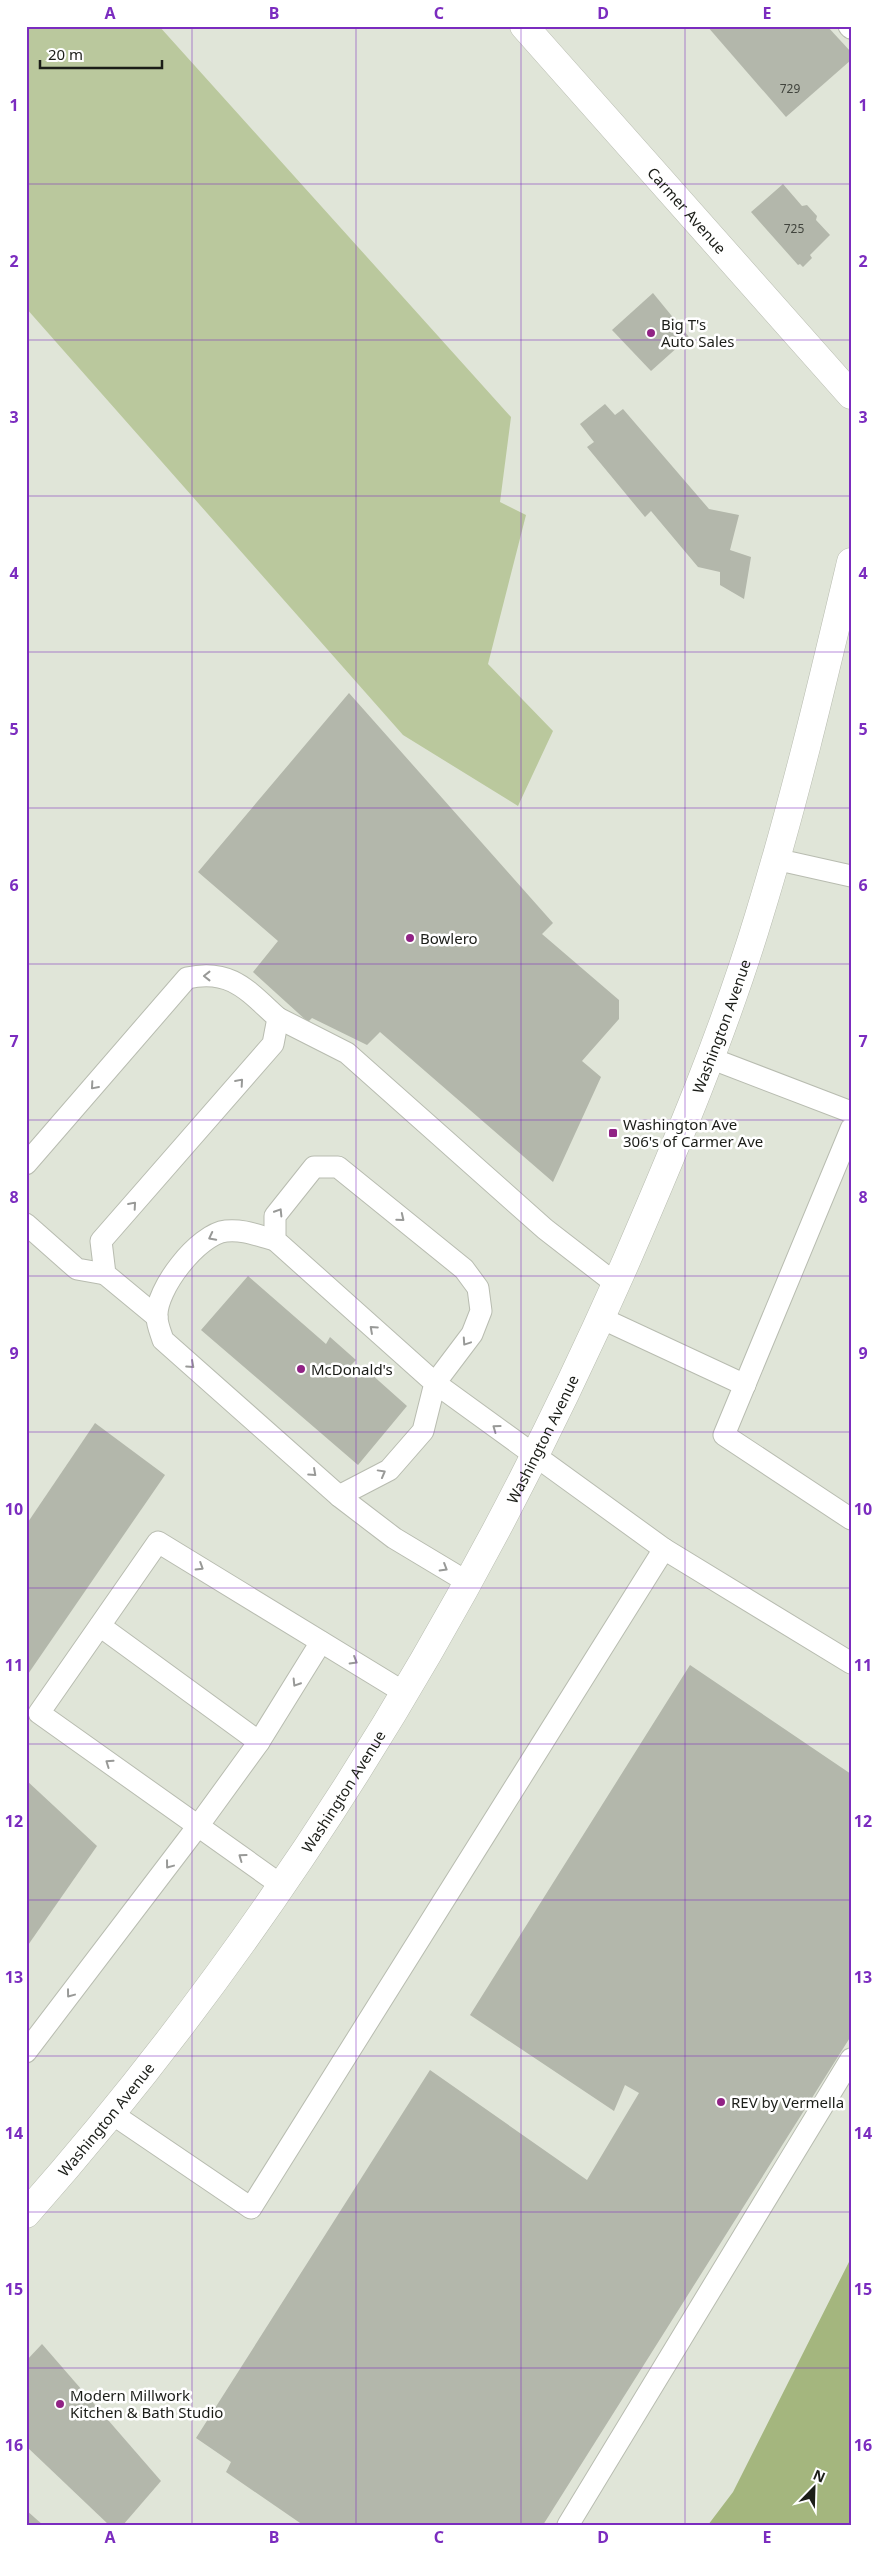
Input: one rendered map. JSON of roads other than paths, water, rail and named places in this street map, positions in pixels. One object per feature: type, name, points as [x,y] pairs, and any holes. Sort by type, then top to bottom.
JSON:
[{"type":"main road","name":"Carmer Avenue","points":[[534,30],[851,395]]},
{"type":"main road","name":"Washington Avenue","points":[[26,2214],[111,2113],[229,1960],[314,1838],[405,1693],[469,1583],[535,1456],[616,1284],[710,1058],[758,919],[776,859],[804,755],[851,562]]},
{"type":"lane","points":[[776,859],[851,876]]},
{"type":"lane","points":[[26,1164],[187,978],[205,974],[229,978],[246,988],[278,1018],[348,1053],[545,1229],[616,1284]]},
{"type":"lane","points":[[105,1274],[101,1241],[273,1044],[278,1018]]},
{"type":"lane","points":[[710,1058],[851,1112]]},
{"type":"lane","points":[[851,1129],[724,1435],[851,1519]]},
{"type":"lane","points":[[275,1240],[274,1216],[314,1167],[338,1167],[464,1269],[478,1288],[481,1311],[472,1334],[434,1383],[423,1431],[389,1470],[339,1496]]},
{"type":"lane","points":[[26,1224],[77,1269],[105,1274],[157,1317]]},
{"type":"lane","points":[[469,1583],[394,1538],[339,1496],[163,1340],[157,1317],[163,1288],[205,1240],[224,1231],[246,1232],[275,1240],[434,1383],[664,1549],[851,1663]]},
{"type":"lane","points":[[601,1318],[745,1385]]},
{"type":"lane","points":[[281,1886],[39,1713],[158,1542],[405,1693]]},
{"type":"lane","points":[[111,2113],[251,2208],[664,1549]]},
{"type":"lane","points":[[100,1626],[259,1742]]},
{"type":"lane","points":[[26,2052],[198,1826],[259,1742],[321,1642]]},
{"type":"lane","points":[[568,2525],[851,2059]]},
{"type":"place","name":"Big T's Auto Sales","points":[[651,333]]},
{"type":"place","name":"Bowlero","points":[[410,938]]},
{"type":"place","name":"Washington Ave 306's of Carmer Ave","points":[[613,1133]]},
{"type":"place","name":"McDonald's","points":[[301,1369]]},
{"type":"place","name":"REV by Vermella","points":[[721,2102]]},
{"type":"place","name":"Modern Millwork Kitchen & Bath Studio","points":[[60,2404]]}]
